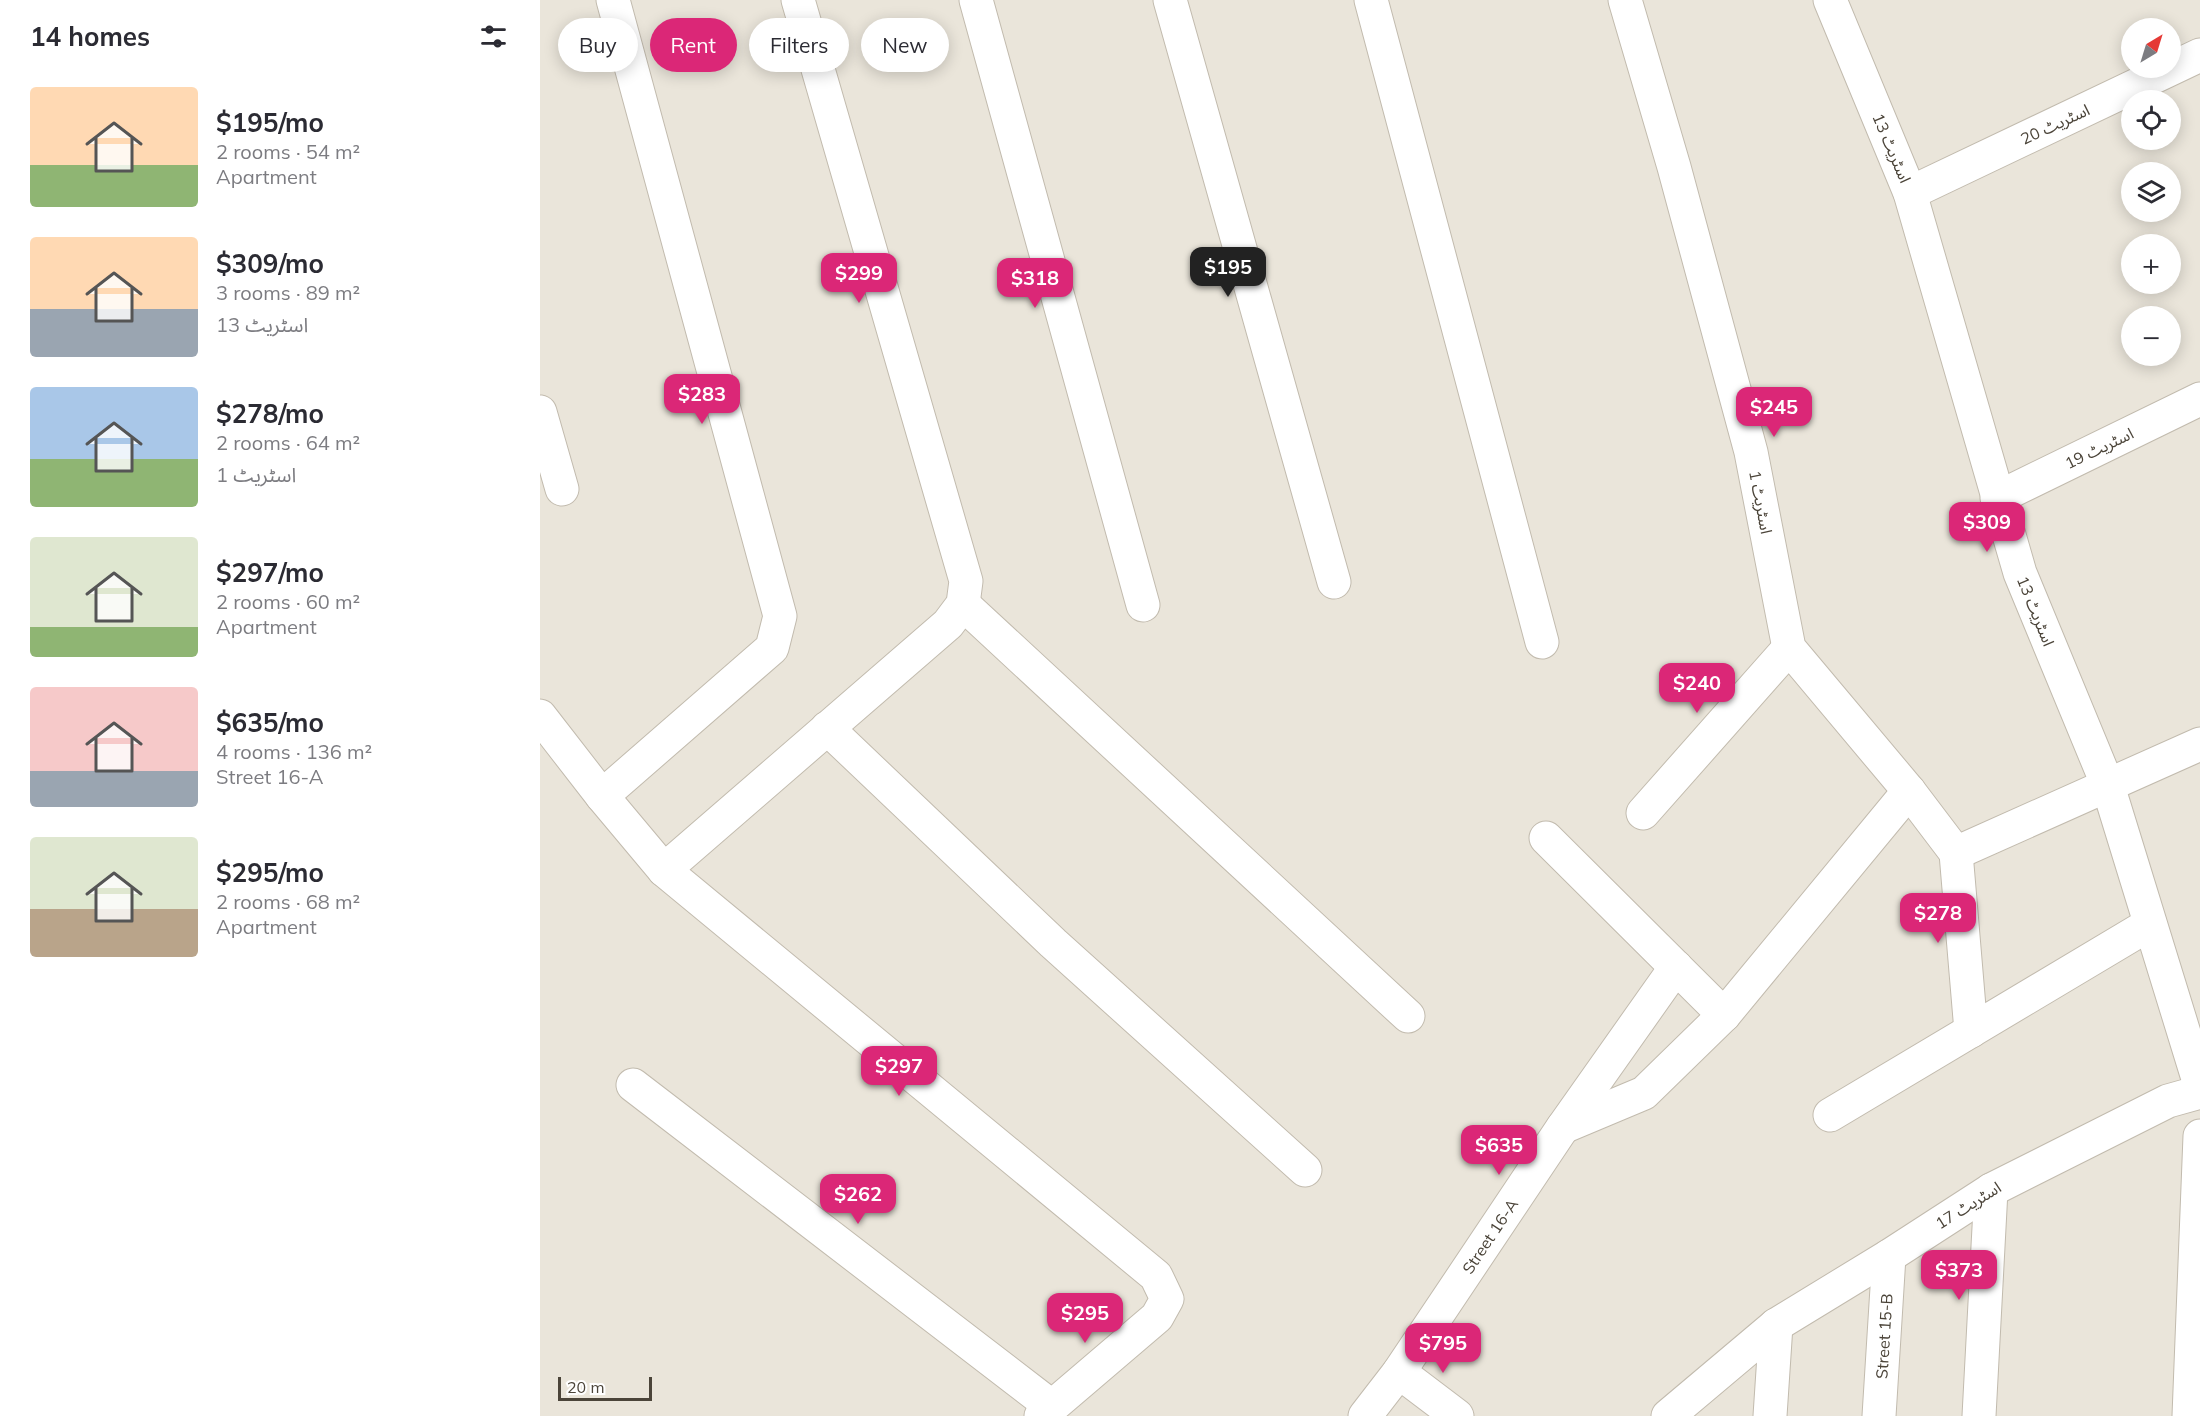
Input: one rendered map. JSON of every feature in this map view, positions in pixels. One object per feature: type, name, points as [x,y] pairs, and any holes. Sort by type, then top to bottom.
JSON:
[{"type":"street","points":[[602,796],[772,648],[780,616],[613,0]]},
{"type":"street","points":[[664,870],[948,624],[963,604],[966,581],[798,0]]},
{"type":"street","points":[[976,0],[1143,605]]},
{"type":"street","points":[[1170,0],[1334,582]]},
{"type":"street","points":[[1371,0],[1542,642]]},
{"type":"street","name":"اسٹریٹ 1","points":[[1625,0],[1674,166],[1751,452],[1790,648],[1909,791],[1956,853]]},
{"type":"street","name":"اسٹریٹ 13","points":[[1830,0],[1910,193],[2020,573],[2108,786],[2200,1086]]},
{"type":"street","name":"اسٹریٹ 20","points":[[1910,193],[2200,56]]},
{"type":"street","name":"اسٹریٹ 19","points":[[1997,498],[2200,399]]},
{"type":"street","points":[[540,412],[562,489]]},
{"type":"street","points":[[963,604],[1408,1016]]},
{"type":"street","points":[[1643,813],[1790,648]]},
{"type":"street","points":[[540,716],[602,796],[664,870],[1156,1276],[1167,1299],[1157,1317],[1046,1411],[633,1085]]},
{"type":"street","points":[[827,728],[1053,943],[1305,1170]]},
{"type":"street","points":[[1971,1031],[1956,853],[2200,744]]},
{"type":"street","points":[[1563,1127],[1644,1093],[1724,1015],[1909,791]]},
{"type":"street","points":[[1546,838],[1724,1015]]},
{"type":"street","points":[[1830,1115],[2150,924]]},
{"type":"street","name":"Street 16-A","points":[[1365,1416],[1399,1372],[1563,1127],[1676,967]]},
{"type":"street","name":"اسٹریٹ 17","points":[[1668,1416],[1776,1325],[1991,1190],[2168,1101],[2200,1092]]},
{"type":"street","points":[[2189,1416],[2200,1136]]},
{"type":"street","points":[[1979,1416],[1991,1190]]},
{"type":"street","name":"Street 15-B","points":[[1879,1416],[1889,1256]]},
{"type":"street","points":[[1770,1416],[1776,1325]]},
{"type":"street","points":[[1399,1372],[1457,1416]]},
{"type":"shaded area","points":[[540,0],[2200,0],[2200,1416],[540,1416]]}]
